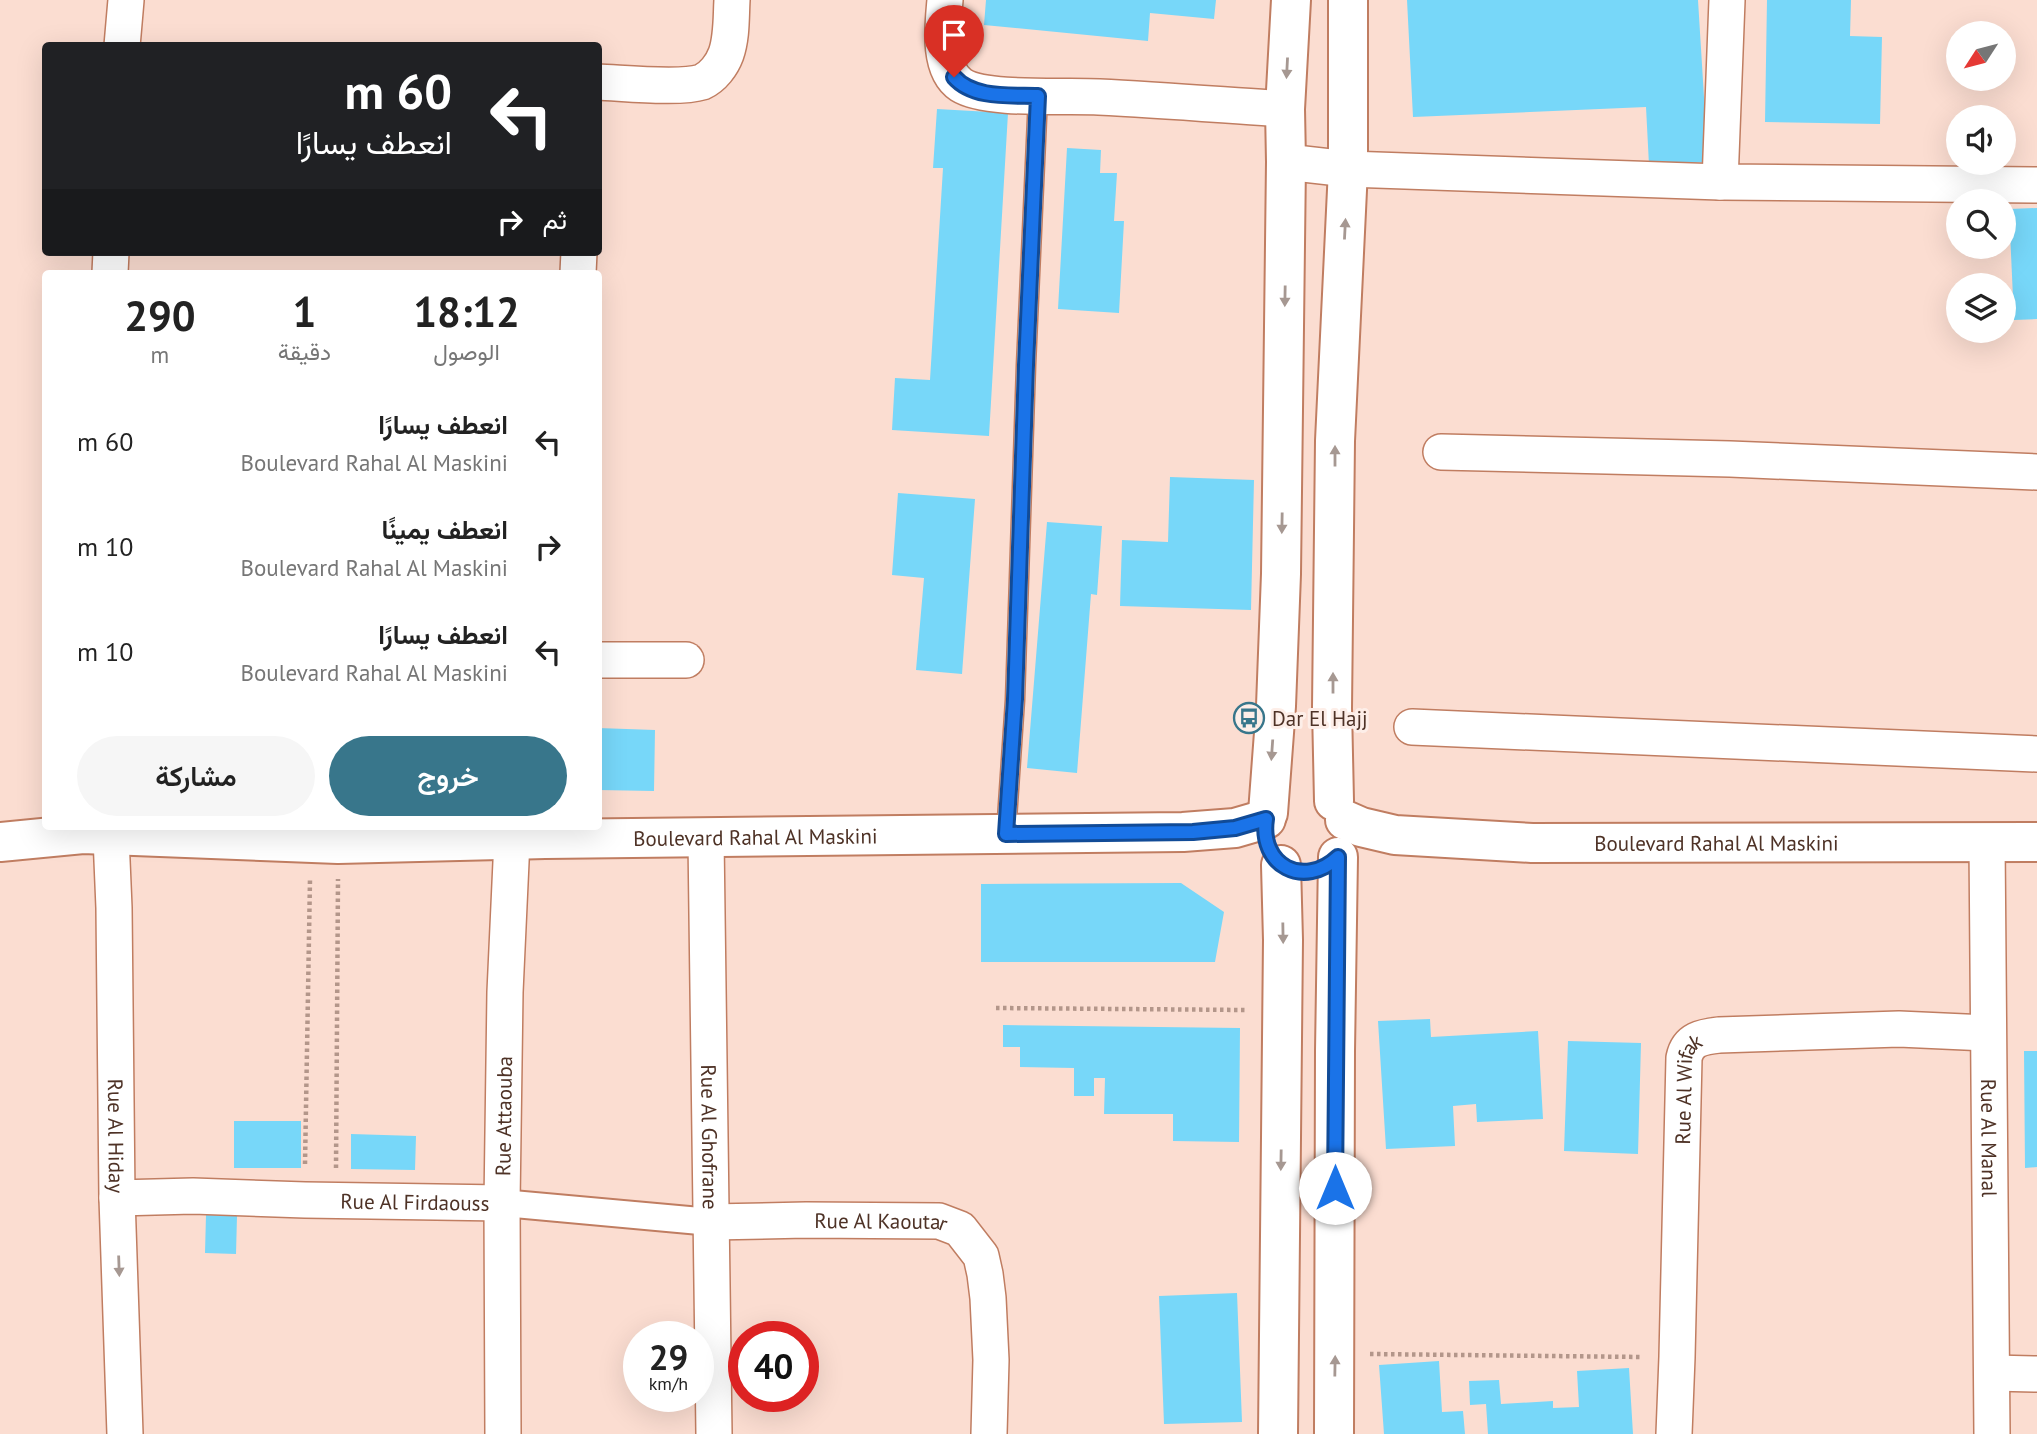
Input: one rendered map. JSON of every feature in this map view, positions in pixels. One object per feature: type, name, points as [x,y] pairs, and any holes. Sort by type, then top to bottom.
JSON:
[{"type":"street","points":[[122,42],[126,0]]},
{"type":"street","points":[[602,82],[682,85],[701,82],[712,76],[726,54],[732,0]]},
{"type":"street","points":[[944,0],[942,40],[947,66],[961,85],[983,93],[1095,96],[1285,109]]},
{"type":"street","points":[[1278,1434],[1282,1011],[1270,834],[1281,574],[1285,109],[1291,0]]},
{"type":"street","points":[[1334,1434],[1335,1051],[1340,831],[1332,708],[1335,441],[1348,169],[1348,0]]},
{"type":"street","points":[[1720,182],[1727,0]]},
{"type":"street","points":[[1286,162],[1348,169],[1720,182],[2037,185]]},
{"type":"street","points":[[1441,453],[1730,459],[2037,472]]},
{"type":"street","points":[[602,660],[686,660]]},
{"type":"street","points":[[1412,727],[2037,754]]},
{"type":"street","name":"Boulevard Rahal Al Maskini","points":[[1270,834],[1274,804],[1292,792],[1315,790],[1340,831]]},
{"type":"street","name":"Boulevard Rahal Al Maskini","points":[[0,842],[92,832],[324,843],[534,835],[706,839],[1183,832],[1235,828],[1270,834],[1300,872],[1311,872],[1321,870],[1340,831]]},
{"type":"street","name":"Boulevard Rahal Al Maskini","points":[[1340,831],[1532,843],[2037,842]]},
{"type":"street","name":"Rue Al Hiday","points":[[92,832],[114,908],[117,1198],[125,1434]]},
{"type":"street","name":"Rue Attaouba","points":[[503,1434],[505,992],[534,835]]},
{"type":"street","name":"Rue Al Ghofrane","points":[[706,839],[714,1434]]},
{"type":"street","name":"Rue Al Manal","points":[[1987,842],[1992,1434]]},
{"type":"street","name":"Rue Al Wifak","points":[[1674,1434],[1684,1058],[1690,1044],[1700,1038],[1719,1035],[1899,1029],[1987,1033]]},
{"type":"street","name":"Rue Al Firdaouss","points":[[117,1198],[193,1195],[502,1203],[711,1222]]},
{"type":"street","name":"Rue Al Kaoutar","points":[[711,1222],[939,1221],[960,1229],[981,1256],[985,1274],[991,1360],[989,1434]]},
{"type":"street","points":[[1993,1373],[2037,1374]]},
{"type":"lane","points":[[1006,834],[1015,699],[1038,96]]},
{"type":"path","points":[[320,1200],[324,843]]},
{"type":"path","points":[[320,1200],[324,843]]},
{"type":"path","points":[[996,1008],[1282,1011]]},
{"type":"path","points":[[1335,1354],[1677,1357]]},
{"type":"building","points":[[986,0],[1216,0],[1214,19],[1150,13],[1148,41],[984,25]]},
{"type":"building","points":[[1407,0],[1698,0],[1708,162],[1649,165],[1646,107],[1413,117]]},
{"type":"building","points":[[1767,0],[1851,0],[1850,36],[1882,37],[1880,124],[1765,122]]},
{"type":"building","points":[[937,109],[1008,113],[989,436],[892,430],[895,378],[930,380],[943,168],[933,168]]},
{"type":"building","points":[[1067,148],[1101,150],[1100,173],[1117,173],[1114,221],[1124,221],[1119,313],[1058,309]]},
{"type":"building","points":[[2037,208],[2037,319],[2016,320],[2016,273],[2012,273],[2011,259],[2016,259],[2016,209]]},
{"type":"building","points":[[1170,477],[1254,480],[1251,610],[1120,606],[1122,540],[1168,542]]},
{"type":"building","points":[[898,493],[975,499],[962,674],[916,670],[924,578],[892,575]]},
{"type":"building","points":[[1047,522],[1102,526],[1097,595],[1091,594],[1077,773],[1027,768]]},
{"type":"building","points":[[602,728],[655,730],[654,791],[602,790]]},
{"type":"building","points":[[1181,883],[1224,912],[1215,962],[981,962],[981,884]]},
{"type":"building","points":[[1430,1019],[1431,1037],[1538,1031],[1543,1119],[1477,1122],[1476,1104],[1453,1106],[1455,1146],[1386,1149],[1378,1021]]},
{"type":"building","points":[[1003,1025],[1240,1028],[1239,1142],[1173,1141],[1173,1114],[1104,1114],[1105,1078],[1094,1078],[1094,1096],[1074,1096],[1074,1068],[1020,1067],[1020,1047],[1003,1047]]},
{"type":"building","points":[[1568,1041],[1641,1043],[1638,1154],[1564,1151]]},
{"type":"building","points":[[2024,1051],[2037,1051],[2037,1167],[2025,1168]]},
{"type":"building","points":[[234,1121],[301,1121],[301,1168],[234,1168]]},
{"type":"building","points":[[351,1134],[416,1136],[415,1170],[351,1169]]},
{"type":"building","points":[[206,1215],[237,1216],[236,1254],[205,1253]]},
{"type":"building","points":[[1237,1293],[1242,1422],[1164,1424],[1159,1296]]},
{"type":"building","points":[[1439,1361],[1442,1412],[1463,1411],[1465,1434],[1384,1434],[1379,1365]]},
{"type":"building","points":[[1629,1368],[1633,1434],[1488,1434],[1486,1404],[1470,1405],[1469,1381],[1499,1380],[1501,1404],[1553,1401],[1553,1408],[1579,1407],[1577,1371]]},
{"type":"place","name":"Dar El Hajj","points":[[1249,718]]},
{"type":"route","points":[[954,77],[961,85],[983,93],[1038,96],[1015,699],[1006,834],[1193,832],[1235,828],[1266,819],[1265,840],[1273,857],[1281,865],[1300,872],[1311,872],[1321,870],[1338,857],[1335,1188]]}]
